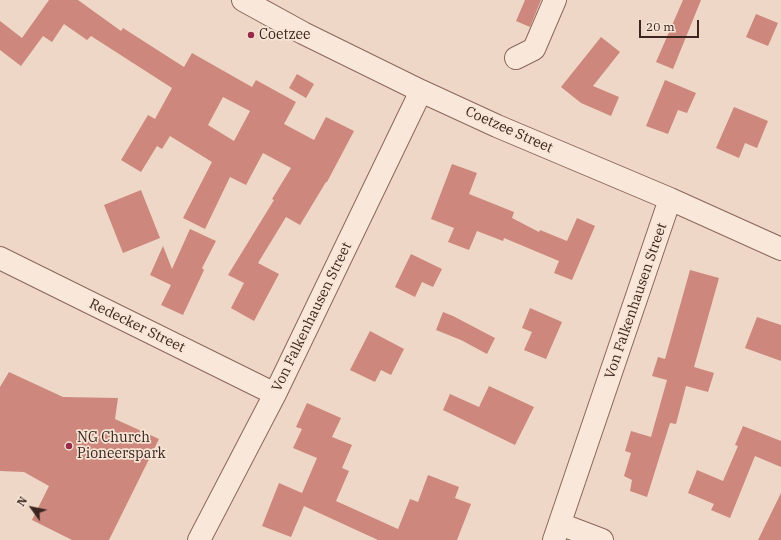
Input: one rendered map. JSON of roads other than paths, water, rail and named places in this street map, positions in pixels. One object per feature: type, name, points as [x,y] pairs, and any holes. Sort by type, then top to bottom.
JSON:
[{"type":"street","name":"Coetzee Street","points":[[243,0],[421,91],[497,126],[670,199],[781,249]]},
{"type":"street","points":[[516,58],[534,49],[555,0]]},
{"type":"street","name":"Von Falkenhausen Street","points":[[199,540],[275,394],[421,91]]},
{"type":"street","name":"Von Falkenhausen Street","points":[[557,532],[670,199]]},
{"type":"street","name":"Redecker Street","points":[[1,261],[275,394]]},
{"type":"street","points":[[557,532],[602,540]]},
{"type":"place","name":"Coetzee","points":[[251,35]]},
{"type":"place","name":"NG Church Pioneerspark","points":[[69,446]]}]
